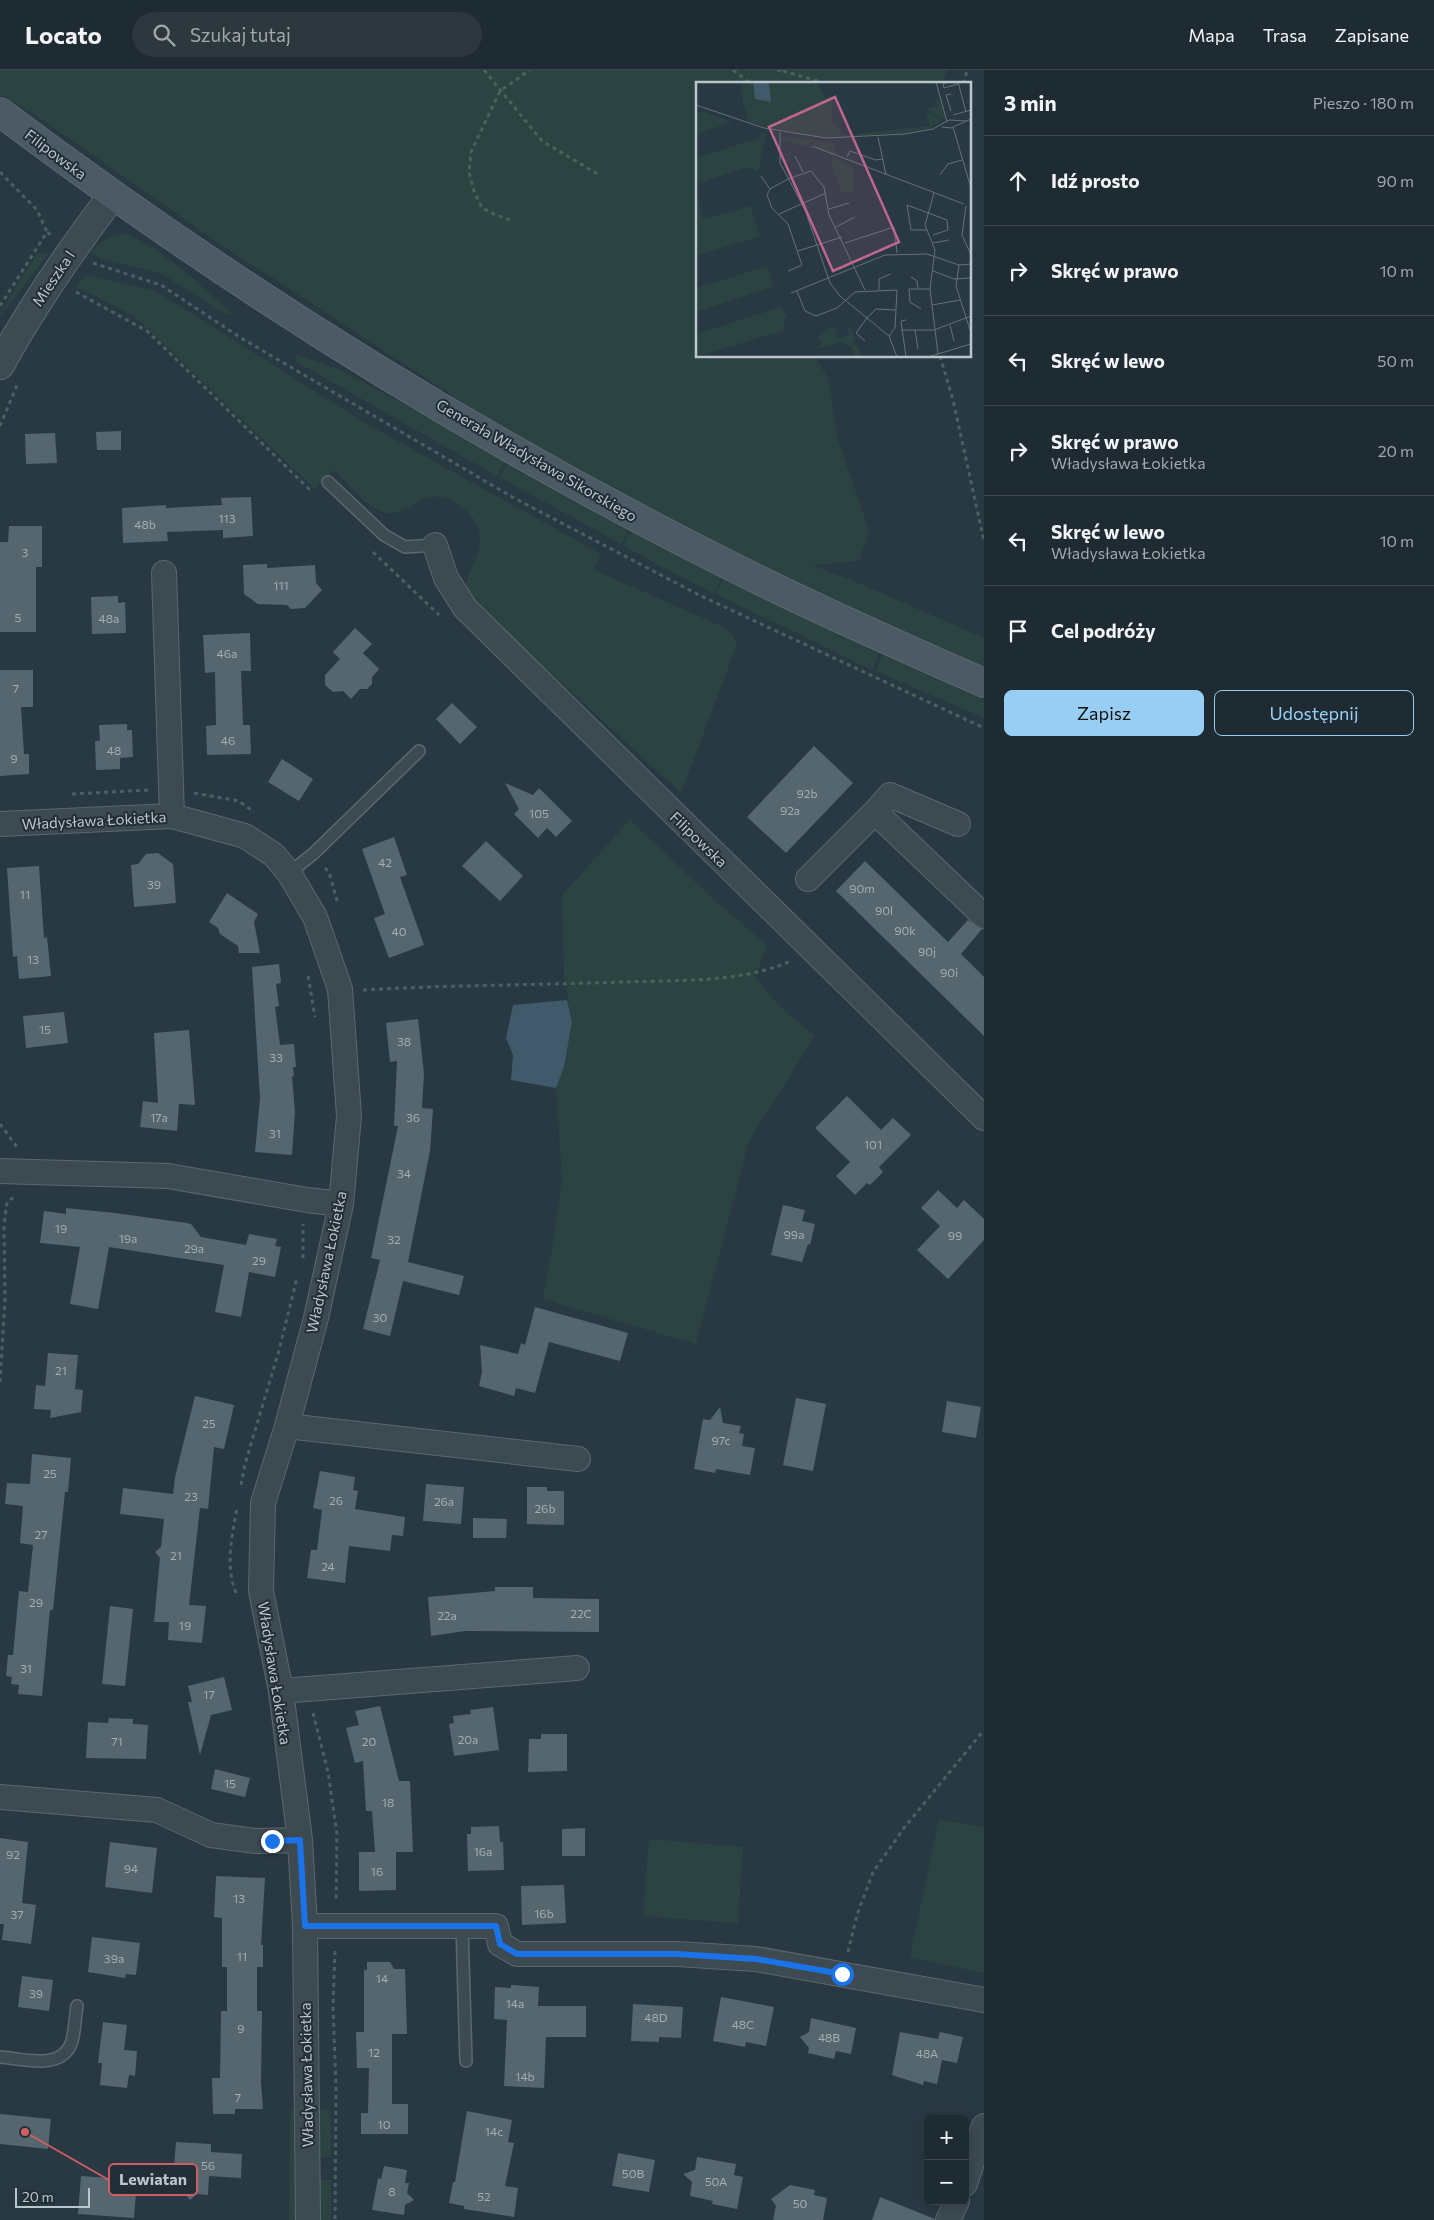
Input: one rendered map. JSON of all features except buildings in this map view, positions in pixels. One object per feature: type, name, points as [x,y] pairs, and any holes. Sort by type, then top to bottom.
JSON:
[{"type":"main road","name":"Filipowska","points":[[0,112],[112,196]]},
{"type":"main road","name":"Generała Władysława Sikorskiego","points":[[112,196],[323,337],[526,456],[644,521],[766,583],[984,684]]},
{"type":"street","name":"Mieszka I","points":[[0,365],[23,323],[72,250],[112,196]]},
{"type":"street","name":"Filipowska","points":[[435,545],[446,578],[465,608],[984,1118]]},
{"type":"street","points":[[164,574],[172,816]]},
{"type":"street","points":[[808,879],[890,795],[958,824]]},
{"type":"street","points":[[874,812],[984,916]]},
{"type":"street","name":"Władysława Łokietka","points":[[0,824],[172,816],[245,836],[274,855],[289,873],[315,917],[340,989],[348,1116],[341,1204],[316,1318],[287,1426],[263,1503],[261,1590],[281,1691],[300,1840],[305,1926],[308,2220]]},
{"type":"street","points":[[0,1171],[168,1176],[341,1204]]},
{"type":"street","points":[[287,1426],[578,1458]]},
{"type":"street","points":[[281,1691],[576,1668]]},
{"type":"street","points":[[0,1797],[157,1810],[211,1835],[256,1841],[300,1840]]},
{"type":"street","points":[[305,1926],[496,1926],[500,1944],[517,1954],[677,1954],[746,1958],[984,2000]]},
{"type":"street","points":[[969,2172],[984,2126]]},
{"type":"street","points":[[948,2220],[955,2205]]},
{"type":"lane","points":[[328,482],[384,535],[405,546],[435,545]]},
{"type":"lane","points":[[289,873],[313,854],[419,751]]},
{"type":"lane","points":[[462,1926],[466,2061]]},
{"type":"lane","points":[[0,2057],[53,2061],[67,2052],[72,2040],[77,2006]]},
{"type":"path","points":[[484,70],[542,141],[601,176]]},
{"type":"path","points":[[734,70],[749,82]]},
{"type":"path","points":[[777,70],[821,82]]},
{"type":"path","points":[[510,220],[482,208],[474,191],[469,172],[471,152],[500,91],[529,71]]},
{"type":"path","points":[[0,172],[37,210],[47,232]]},
{"type":"path","points":[[72,250],[90,262],[162,285],[242,338],[514,498],[699,595],[984,728]]},
{"type":"path","points":[[941,358],[953,400],[984,541]]},
{"type":"path","points":[[340,989],[358,990],[469,984],[559,984],[698,980],[771,970],[794,960],[811,948]]},
{"type":"path","points":[[306,967],[317,1022]]},
{"type":"path","points":[[0,1125],[13,1143],[30,1158],[32,1186],[7,1202],[5,1299],[0,1382]]},
{"type":"path","points":[[0,1211],[6,1211]]},
{"type":"path","points":[[302,1258],[304,1220]]},
{"type":"path","points":[[240,1491],[245,1464],[278,1354],[298,1278]]},
{"type":"path","points":[[238,1500],[230,1545],[233,1586],[239,1602]]},
{"type":"path","points":[[842,1974],[857,1915],[873,1872],[904,1828],[984,1730]]},
{"type":"green space","points":[[0,70],[947,70],[943,82],[696,82],[696,358],[815,358],[828,378],[837,437],[869,531],[859,561],[812,565],[863,585],[984,638],[984,667],[814,590],[625,496],[493,422],[216,241],[34,114],[0,94]]},
{"type":"green space","points":[[124,234],[137,239],[165,257],[195,280],[232,313],[226,315],[161,273],[101,259],[91,252],[106,239]]},
{"type":"green space","points":[[37,253],[49,253],[0,317],[0,314]]},
{"type":"green space","points":[[86,275],[156,291],[358,419],[601,554],[594,570],[731,632],[737,644],[681,793],[549,671],[546,675],[469,600],[466,583],[479,549],[480,535],[474,520],[464,508],[446,498],[436,496],[419,501],[396,512],[387,513],[380,511],[366,502],[334,470],[315,489],[134,316],[76,286]]},
{"type":"green space","points":[[296,354],[338,369],[424,415],[505,462],[497,476],[297,362]]},
{"type":"green space","points":[[508,463],[629,530],[621,544],[499,477]]},
{"type":"green space","points":[[631,531],[721,578],[714,594],[623,546]]},
{"type":"green space","points":[[724,579],[879,654],[872,670],[716,594]]},
{"type":"green space","points":[[882,655],[984,700],[984,718],[876,671]]},
{"type":"green space","points":[[630,820],[710,896],[767,946],[755,977],[779,1006],[815,1036],[749,1141],[696,1344],[543,1299],[562,1179],[556,1088],[564,1067],[572,1023],[564,975],[562,895]]},
{"type":"green space","points":[[939,1819],[984,1828],[984,1973],[910,1957]]},
{"type":"green space","points":[[649,1839],[743,1847],[738,1923],[643,1916]]},
{"type":"green space","points":[[290,2110],[295,2111],[296,2220],[289,2220]]},
{"type":"green space","points":[[319,2110],[331,2110],[331,2157],[319,2157]]},
{"type":"green space","points":[[320,2180],[331,2180],[331,2220],[320,2220]]},
{"type":"water","points":[[567,1000],[572,1022],[564,1067],[556,1088],[511,1080],[513,1055],[506,1038],[513,1005]]},
{"type":"place","name":"Lewiatan","points":[[25,2132]]},
{"type":"route","points":[[272,1841],[300,1840],[305,1926],[496,1926],[500,1944],[517,1954],[677,1954],[756,1959],[842,1974]]}]
